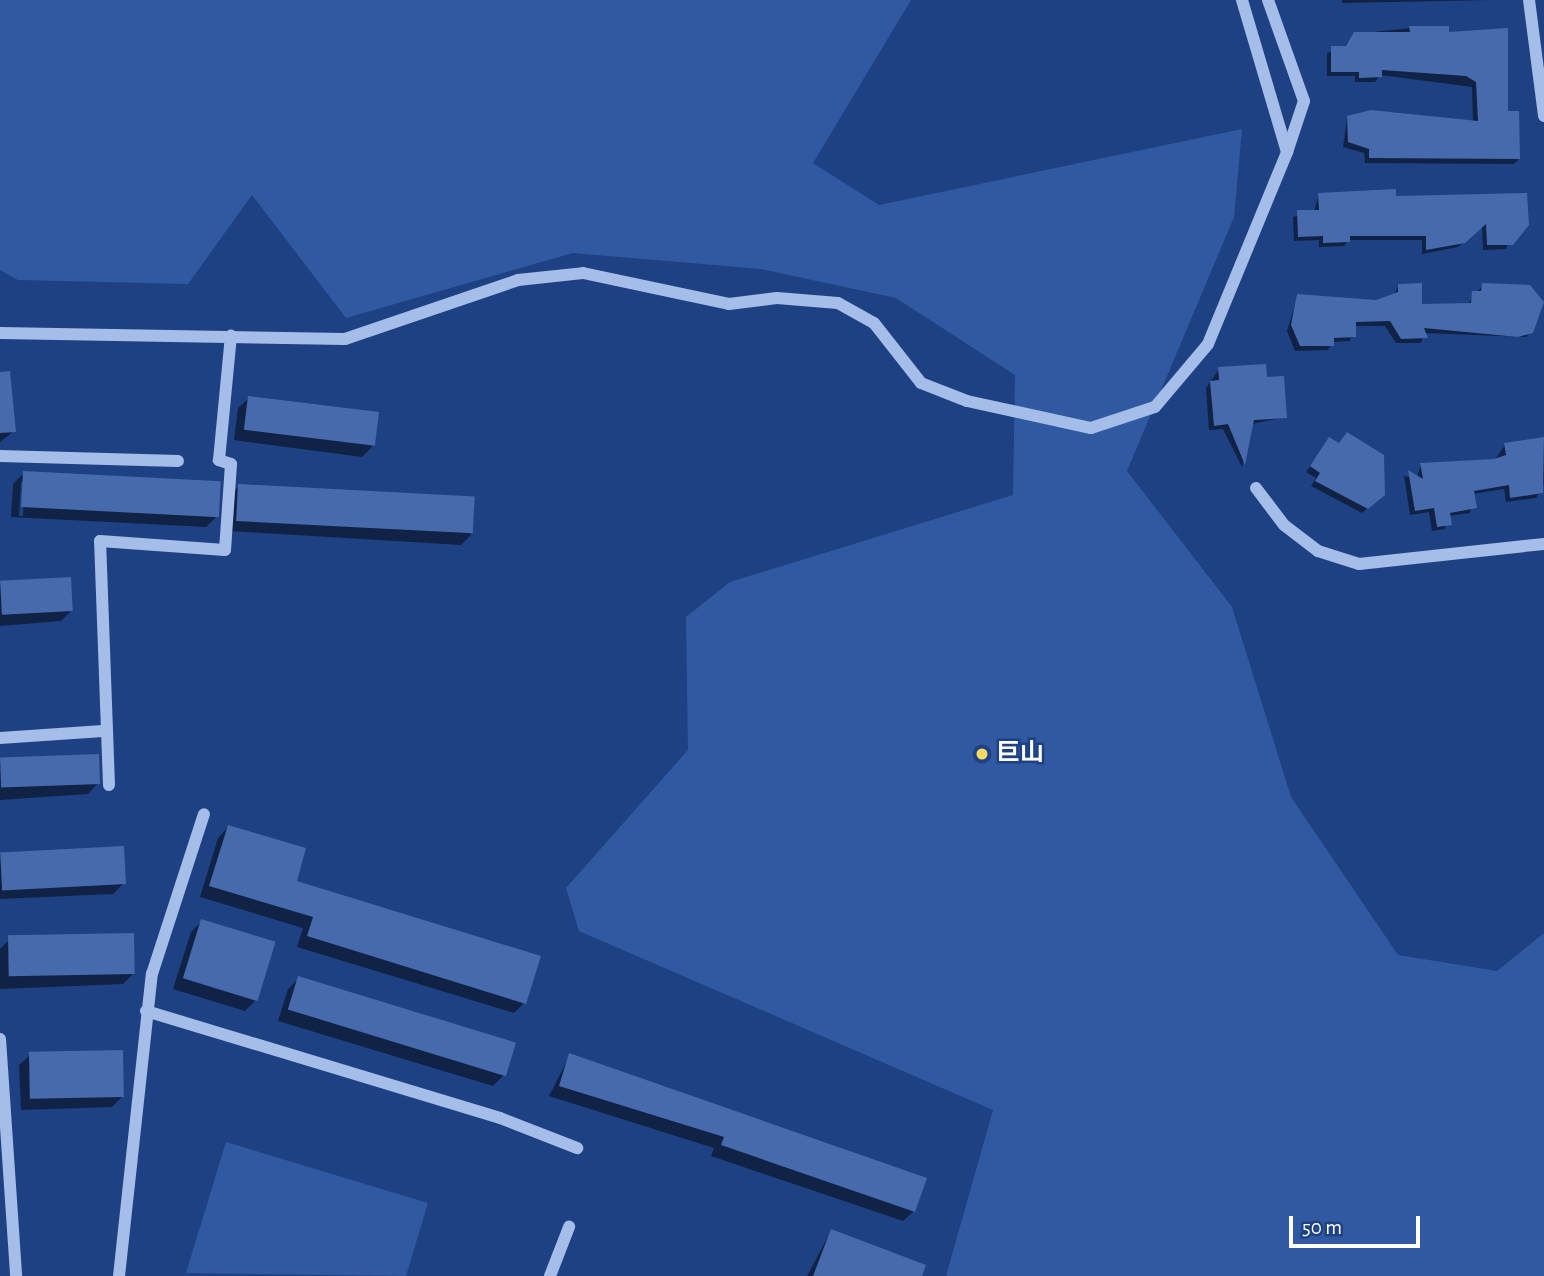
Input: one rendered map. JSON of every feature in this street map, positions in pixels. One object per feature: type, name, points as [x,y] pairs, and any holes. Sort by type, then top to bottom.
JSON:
[{"type":"street","points":[[1242,0],[1287,152]]},
{"type":"street","points":[[0,333],[345,339],[518,280],[583,273],[729,304],[777,298],[838,303],[874,323],[902,367],[932,389],[1091,428],[1155,407],[1208,344],[1287,152],[1304,101],[1268,0]]},
{"type":"street","points":[[1530,0],[1544,116]]},
{"type":"street","points":[[109,785],[103,731],[100,541],[225,550],[231,464],[219,460],[231,336]]},
{"type":"street","points":[[0,456],[178,461]]},
{"type":"street","points":[[1256,488],[1292,532],[1318,551],[1359,564],[1544,544]]},
{"type":"street","points":[[0,738],[103,731]]},
{"type":"street","points":[[119,1276],[146,1012],[204,814]]},
{"type":"street","points":[[146,1012],[500,1118],[578,1148]]},
{"type":"street","points":[[0,1039],[16,1276]]},
{"type":"street","points":[[550,1276],[569,1227]]},
{"type":"shaded area","points":[[0,0],[911,0],[813,163],[879,205],[1242,129],[1234,217],[1127,471],[1232,607],[1291,797],[1398,955],[1497,971],[1544,933],[1544,1276],[946,1276],[993,1110],[579,931],[566,888],[688,750],[686,617],[730,582],[1013,495],[1015,375],[896,298],[761,269],[573,253],[346,318],[252,195],[188,284],[18,280],[0,270]]},
{"type":"shaded area","points":[[226,1142],[428,1203],[406,1276],[186,1273]]},
{"type":"building","points":[[1409,26],[1449,26],[1449,32],[1508,28],[1508,111],[1519,111],[1520,159],[1369,158],[1369,149],[1348,142],[1347,116],[1371,110],[1478,121],[1476,82],[1466,76],[1382,70],[1382,77],[1359,78],[1359,72],[1331,72],[1331,46],[1346,46],[1354,32],[1410,32]]},
{"type":"building","points":[[1396,189],[1396,196],[1527,193],[1529,225],[1513,245],[1487,245],[1486,224],[1465,243],[1426,250],[1426,236],[1350,236],[1350,242],[1323,243],[1323,236],[1298,237],[1297,210],[1319,210],[1318,193]]},
{"type":"building","points":[[1422,283],[1422,304],[1471,303],[1472,291],[1481,291],[1482,283],[1530,285],[1544,302],[1533,333],[1518,337],[1424,328],[1428,338],[1401,339],[1390,321],[1356,322],[1356,337],[1334,338],[1334,346],[1300,346],[1291,325],[1297,294],[1376,300],[1398,292],[1398,284]]},
{"type":"building","points":[[1266,364],[1267,377],[1284,376],[1287,418],[1254,420],[1245,465],[1228,424],[1214,426],[1210,381],[1219,380],[1218,367]]},
{"type":"building","points":[[10,371],[16,432],[0,433],[0,372]]},
{"type":"building","points":[[248,396],[379,412],[375,446],[244,430]]},
{"type":"building","points":[[1347,432],[1384,455],[1385,495],[1368,509],[1315,481],[1320,473],[1310,466],[1329,437],[1339,443]]},
{"type":"building","points":[[1544,437],[1543,493],[1510,498],[1509,485],[1474,491],[1477,508],[1450,513],[1452,525],[1437,527],[1434,508],[1415,511],[1408,470],[1423,479],[1420,463],[1494,459],[1506,455],[1504,443]]},
{"type":"building","points":[[23,471],[221,481],[219,517],[21,507]]},
{"type":"building","points":[[238,484],[475,496],[473,533],[236,521]]},
{"type":"building","points":[[71,577],[73,611],[2,615],[0,581]]},
{"type":"building","points":[[99,754],[100,784],[1,787],[0,757]]},
{"type":"building","points":[[228,825],[306,848],[297,881],[541,956],[526,1004],[307,936],[313,917],[209,886]]},
{"type":"building","points":[[124,846],[126,884],[2,890],[0,852]]},
{"type":"building","points":[[201,919],[276,942],[257,1001],[183,978]]},
{"type":"building","points":[[134,933],[135,974],[9,976],[8,935]]},
{"type":"building","points":[[298,976],[516,1043],[506,1076],[288,1009]]},
{"type":"building","points":[[123,1050],[124,1097],[30,1099],[29,1052]]},
{"type":"building","points":[[569,1053],[927,1178],[915,1212],[721,1145],[724,1137],[559,1086]]},
{"type":"building","points":[[831,1229],[926,1265],[922,1276],[813,1276]]},
{"type":"place","name":"巨山","points":[[982,754]]}]
